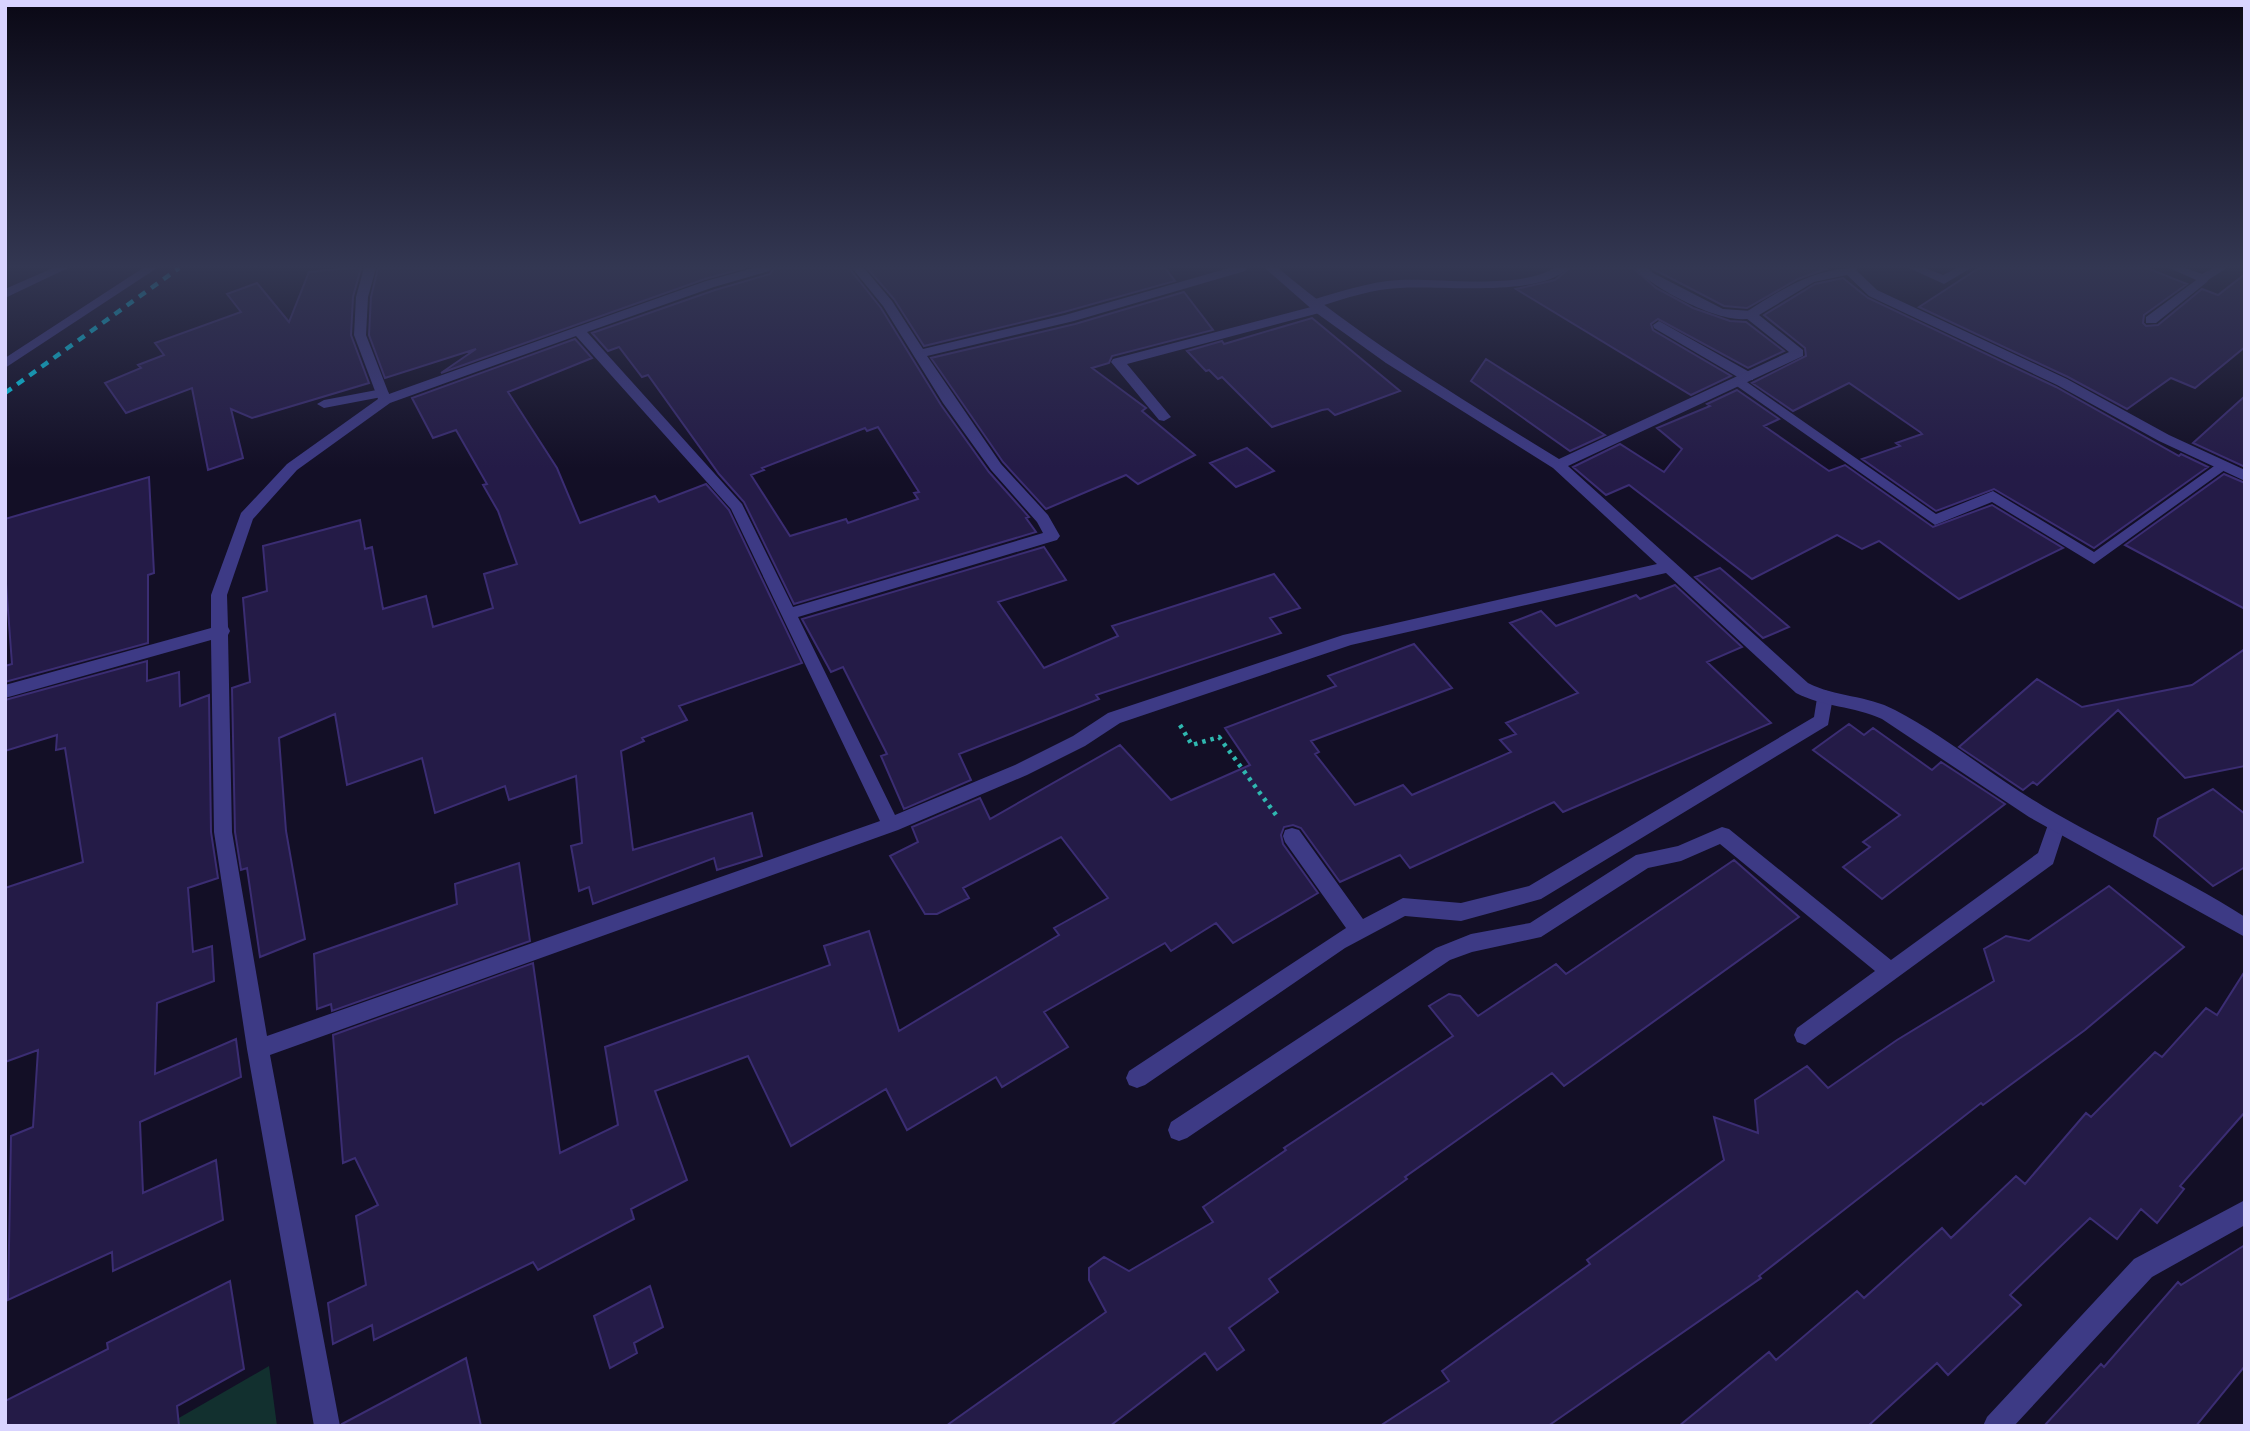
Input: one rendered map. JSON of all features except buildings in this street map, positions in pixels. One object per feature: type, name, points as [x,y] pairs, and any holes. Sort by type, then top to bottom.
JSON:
[{"type":"street","points":[[5,364],[49,335]]},
{"type":"street","points":[[360,335],[384,396]]},
{"type":"street","points":[[324,404],[384,396],[564,335]]},
{"type":"street","points":[[582,335],[737,507],[891,825]]},
{"type":"street","points":[[789,614],[1052,536],[1030,502],[988,456],[950,403],[908,335]]},
{"type":"street","points":[[920,354],[1000,335]]},
{"type":"street","points":[[1164,417],[1118,362],[1214,335]]},
{"type":"street","points":[[1356,335],[1391,360],[1558,465],[1802,688],[1824,697],[1885,712],[2057,824],[2243,924]]},
{"type":"street","points":[[1674,335],[1743,379],[1935,520],[1993,496],[2094,559],[2222,467]]},
{"type":"street","points":[[1558,465],[1798,353],[1775,335]]},
{"type":"street","points":[[1962,335],[2062,382],[2222,467],[2245,476]]},
{"type":"street","points":[[327,1426],[258,1049],[223,832],[222,631],[219,595],[246,517],[292,467],[384,396]]},
{"type":"street","points":[[258,1049],[891,825],[1021,770],[1079,741],[1114,718],[1349,639],[1667,567]]},
{"type":"street","points":[[5,692],[222,631]]},
{"type":"street","points":[[1137,1078],[1338,942],[1403,907],[1461,912],[1534,893],[1822,720],[1824,697]]},
{"type":"street","points":[[1805,1035],[2046,858],[2057,824]]},
{"type":"street","points":[[1179,1130],[1443,954],[1471,943],[1534,931],[1643,861],[1681,853],[1722,835],[1890,971]]},
{"type":"street","points":[[1292,836],[1360,931]]},
{"type":"street","points":[[1996,1426],[2143,1268],[2245,1212]]},
{"type":"path","points":[[1165,701],[1192,745],[1219,737],[1292,836]]},
{"type":"green space","points":[[269,1366],[277,1426],[165,1426]]},
{"type":"railway","points":[[5,393],[86,335]]}]
